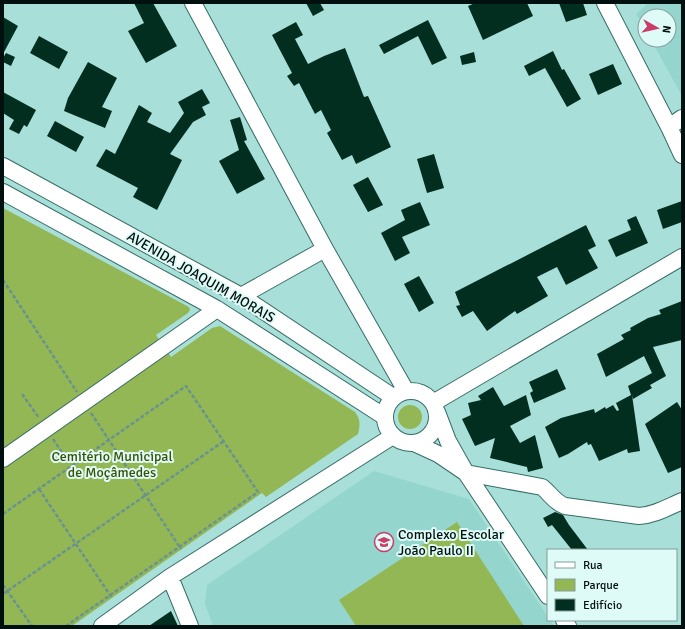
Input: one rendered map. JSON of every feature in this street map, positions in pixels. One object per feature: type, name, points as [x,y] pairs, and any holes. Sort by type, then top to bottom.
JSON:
[{"type":"street","points":[[193,3],[325,249],[400,394]]},
{"type":"street","points":[[605,3],[676,123],[682,155]]},
{"type":"street","name":"AVENIDA JOAQUIM MORAIS","points":[[3,166],[241,296],[400,394]]},
{"type":"street","name":"AVENIDA JOAQUIM MORAIS","points":[[3,192],[217,310],[385,417]]},
{"type":"street","points":[[241,296],[325,249]]},
{"type":"street","points":[[435,408],[682,257]]},
{"type":"street","points":[[3,459],[217,310]]},
{"type":"street","points":[[547,594],[466,473],[448,441],[435,408],[428,397],[414,390],[400,394],[388,403],[385,417],[388,430],[398,440],[414,443],[438,454],[466,473],[542,487],[558,504],[631,515],[648,515],[682,501]]},
{"type":"street","points":[[414,443],[425,438],[434,429],[437,420],[435,408]]},
{"type":"street","points":[[102,626],[170,577],[393,436]]},
{"type":"street","points":[[170,577],[190,626]]},
{"type":"path","points":[[3,514],[186,386],[258,492],[66,626]]},
{"type":"path","points":[[3,594],[224,441]]},
{"type":"path","points":[[39,489],[111,596]]},
{"type":"path","points":[[3,585],[32,626]]},
{"type":"shaded area","points":[[644,3],[682,3],[682,96],[655,48],[677,48],[677,8],[643,8],[646,5]]},
{"type":"shaded area","name":"Complexo Escolar João Paulo II","points":[[374,471],[469,499],[547,616],[547,621],[551,621],[554,626],[213,626],[205,604],[207,585]]},
{"type":"green space","name":"Cemitério Municipal de Moçâmedes","points":[[3,208],[189,307],[190,310],[188,313],[156,335],[171,357],[212,328],[220,326],[355,412],[360,425],[358,434],[266,497],[262,493],[72,626],[3,626]]},
{"type":"green space","points":[[410,405],[418,409],[422,417],[418,425],[410,429],[402,425],[398,417],[402,409]]},
{"type":"green space","points":[[457,522],[524,626],[356,626],[339,600]]},
{"type":"building","points":[[134,3],[153,3],[177,46],[146,63],[128,31],[144,23]]},
{"type":"building","points":[[306,3],[320,3],[324,10],[313,16]]},
{"type":"building","points":[[475,3],[527,3],[533,16],[483,40],[468,6]]},
{"type":"building","points":[[559,3],[583,3],[587,15],[566,22]]},
{"type":"building","points":[[3,17],[18,26],[3,54]]},
{"type":"building","points":[[428,20],[447,58],[432,65],[418,36],[384,54],[379,45]]},
{"type":"building","points":[[296,22],[303,35],[295,39],[308,64],[345,48],[364,97],[368,96],[391,147],[356,164],[352,155],[342,160],[327,133],[331,130],[321,110],[315,114],[299,83],[294,86],[287,76],[292,73],[272,35]]},
{"type":"building","points":[[39,36],[68,52],[59,69],[30,53]]},
{"type":"building","points":[[553,51],[562,70],[564,69],[581,99],[567,107],[545,68],[529,76],[524,66]]},
{"type":"building","points":[[474,52],[476,62],[462,65],[460,56]]},
{"type":"building","points":[[6,53],[15,57],[11,66],[3,62],[3,58]]},
{"type":"building","points":[[88,62],[117,78],[102,107],[112,111],[105,128],[64,111],[68,98]]},
{"type":"building","points":[[613,64],[622,84],[598,95],[589,74]]},
{"type":"building","points":[[202,89],[210,103],[202,107],[206,115],[193,122],[170,154],[182,160],[157,210],[133,197],[138,188],[96,166],[106,149],[115,154],[139,105],[152,113],[147,122],[170,133],[184,113],[178,102]]},
{"type":"building","points":[[3,92],[36,110],[27,127],[24,125],[19,134],[9,129],[14,120],[3,113]]},
{"type":"building","points":[[240,117],[247,140],[244,141],[265,179],[237,194],[219,161],[239,150],[230,120]]},
{"type":"building","points":[[55,121],[84,137],[76,152],[47,136]]},
{"type":"building","points":[[434,154],[444,188],[427,193],[417,159]]},
{"type":"building","points":[[368,177],[383,205],[368,212],[353,185]]},
{"type":"building","points":[[682,201],[682,222],[663,229],[657,210]]},
{"type":"building","points":[[420,202],[430,225],[402,237],[410,253],[395,261],[381,233],[405,220],[401,210]]},
{"type":"building","points":[[636,216],[648,243],[616,257],[608,240],[631,230],[627,220]]},
{"type":"building","points":[[586,225],[596,246],[588,250],[598,268],[566,285],[557,267],[537,277],[548,296],[517,314],[515,311],[487,331],[473,311],[462,317],[456,306],[460,305],[455,292]]},
{"type":"building","points":[[419,276],[434,303],[419,312],[404,284]]},
{"type":"building","points":[[682,301],[682,340],[653,347],[666,376],[650,385],[652,388],[633,399],[632,395],[640,451],[628,453],[627,449],[599,461],[591,444],[588,445],[587,442],[559,458],[545,427],[561,418],[594,409],[595,413],[605,407],[606,409],[613,405],[617,411],[619,410],[616,403],[631,395],[628,386],[652,373],[644,356],[606,377],[597,354],[624,339],[621,335],[631,330],[630,328],[648,318],[661,314],[659,310]]},
{"type":"building","points":[[557,369],[566,389],[534,403],[530,393],[533,391],[529,382]]},
{"type":"building","points":[[493,387],[504,406],[526,395],[531,415],[510,426],[520,443],[535,435],[543,468],[528,472],[527,467],[490,458],[495,438],[475,446],[462,419],[471,415],[468,403],[481,400],[478,396]]},
{"type":"building","points":[[677,402],[682,410],[682,467],[668,473],[645,424]]},
{"type":"building","points":[[555,512],[563,515],[587,549],[571,549],[552,525],[548,527],[543,518]]},
{"type":"building","points":[[171,611],[178,626],[149,626]]},
{"type":"place","name":"Complexo Escolar João Paulo II","points":[[384,542]]}]
